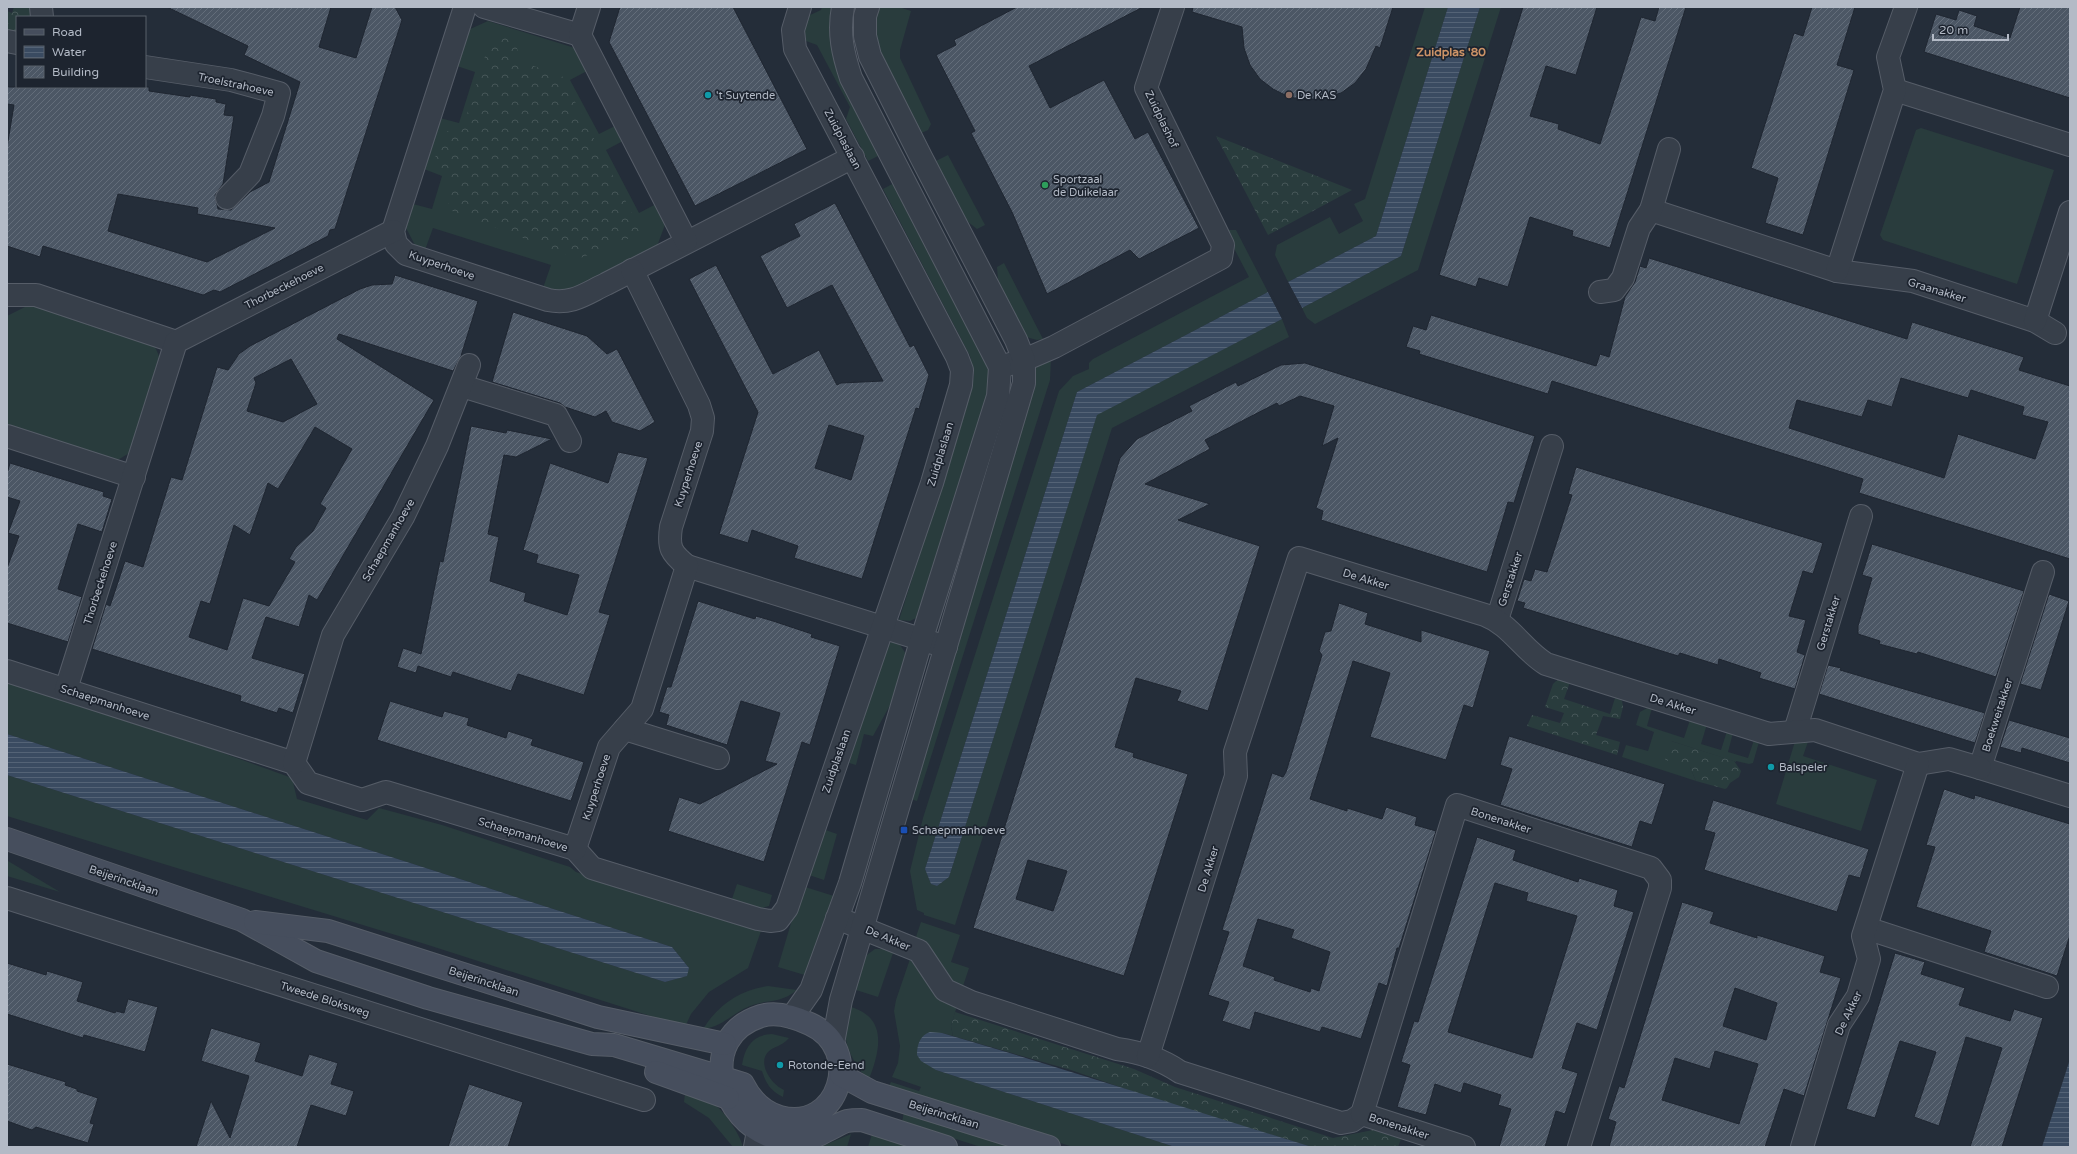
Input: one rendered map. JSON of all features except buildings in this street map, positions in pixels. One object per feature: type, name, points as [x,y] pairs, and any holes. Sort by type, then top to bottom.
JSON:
[{"type":"main road","name":"Beijerincklaan","points":[[7,839],[242,920],[316,961],[428,998],[592,1044],[614,1045],[726,1088]]},
{"type":"main road","name":"Beijerincklaan","points":[[242,920],[328,932],[598,1017],[725,1044]]},
{"type":"main road","points":[[726,1088],[743,1084],[752,1099],[766,1112],[783,1118],[802,1119],[816,1113],[828,1103],[837,1090],[841,1075],[840,1058],[833,1043],[815,1026],[792,1017],[773,1014],[753,1018],[737,1028],[725,1044],[722,1061],[726,1088],[740,1116],[757,1139],[775,1138],[792,1144],[813,1137],[849,1120],[862,1120],[946,1147]]},
{"type":"main road","name":"Beijerincklaan","points":[[841,1075],[872,1092],[1049,1147]]},
{"type":"main road","points":[[792,1144],[802,1119]]},
{"type":"street","points":[[393,231],[465,7]]},
{"type":"street","points":[[484,7],[580,35]]},
{"type":"street","points":[[589,7],[580,35],[686,241]]},
{"type":"street","name":"Zuidplaslaan","points":[[778,920],[786,908],[932,483],[961,385],[962,370],[957,357],[853,157],[794,48],[792,30],[800,7]]},
{"type":"street","points":[[792,1017],[811,990],[850,883],[922,638],[998,396],[1000,366],[851,78],[840,38],[843,7]]},
{"type":"street","points":[[833,1043],[841,1000],[1024,383],[1024,360],[1016,340],[914,145],[870,56],[865,36],[865,16],[868,7]]},
{"type":"street","name":"Zuidplashof","points":[[1024,360],[1054,347],[1221,258],[1224,245],[1146,88],[1173,7]]},
{"type":"street","points":[[1837,271],[1894,90],[1888,57],[1906,7]]},
{"type":"street","name":"Troelstrahoeve","points":[[146,66],[231,80],[279,93],[274,116],[250,174],[227,198]]},
{"type":"street","points":[[1894,90],[2070,145]]},
{"type":"street","points":[[1600,292],[1614,290],[1623,278],[1640,228],[1650,210],[1669,149]]},
{"type":"street","name":"Kuyperhoeve","points":[[393,231],[396,244],[406,254],[548,300],[562,303],[575,299],[853,157]]},
{"type":"street","name":"Graanakker","points":[[1650,210],[1837,271],[1913,281],[2035,321],[2055,333]]},
{"type":"street","points":[[2035,321],[2070,212]]},
{"type":"street","name":"Thorbeckehoeve","points":[[66,689],[176,342],[393,231]]},
{"type":"street","name":"Kuyperhoeve","points":[[632,270],[699,405],[703,418],[702,431],[671,527],[669,542],[674,555],[687,566],[922,638],[946,647]]},
{"type":"street","points":[[7,295],[36,294],[176,342]]},
{"type":"street","points":[[1000,366],[1024,360]]},
{"type":"street","name":"Schaepmanhoeve","points":[[294,763],[333,634],[403,517],[437,446],[462,386],[469,365]]},
{"type":"street","points":[[462,386],[556,415],[570,441]]},
{"type":"street","points":[[7,436],[134,477]]},
{"type":"street","name":"Gerstakker","points":[[1497,620],[1552,446]]},
{"type":"street","name":"Gerstakker","points":[[1795,731],[1861,516]]},
{"type":"street","name":"De Akker","points":[[1148,1056],[1236,776],[1235,752],[1299,558],[1497,620],[1513,634],[1532,655],[1546,664],[1769,734],[1815,730],[1918,764],[1949,759],[1980,768]]},
{"type":"street","name":"Kuyperhoeve","points":[[575,849],[609,747],[642,709],[687,566]]},
{"type":"street","name":"Boekweitakker","points":[[1980,768],[2043,572]]},
{"type":"street","name":"Schaepmanhoeve","points":[[7,670],[294,763],[308,782],[362,800],[386,792],[575,849],[592,868],[758,919],[770,921],[778,920]]},
{"type":"street","points":[[625,729],[718,758]]},
{"type":"street","name":"De Akker","points":[[1802,1147],[1839,1025],[1858,996],[1869,959],[1864,936],[1866,928],[1918,764]]},
{"type":"street","points":[[1980,768],[2070,796]]},
{"type":"street","name":"Bonenakker","points":[[1464,1147],[1362,1114],[1457,805],[1651,868],[1660,880],[1660,888],[1579,1147]]},
{"type":"street","name":"Tweede Bloksweg","points":[[7,898],[644,1100]]},
{"type":"street","name":"De Akker","points":[[837,918],[863,927],[919,951],[945,990],[970,1002],[1110,1047],[1148,1056],[1163,1061],[1180,1072],[1341,1123],[1352,1121],[1362,1114]]},
{"type":"street","points":[[1866,928],[2047,987]]},
{"type":"green space","points":[[14,7],[35,7],[35,16],[16,16],[16,33],[7,31],[7,11],[12,13]]},
{"type":"green space","points":[[822,7],[837,7],[884,153],[868,161],[846,119],[850,107],[817,45],[806,41],[804,28],[808,16],[821,10]]},
{"type":"green space","points":[[877,7],[899,7],[911,11],[900,50],[900,58],[931,124],[928,130],[917,135],[888,79],[873,27]]},
{"type":"green space","points":[[1425,7],[1448,7],[1376,236],[1288,282],[1275,255],[1277,245],[1330,217],[1339,234],[1363,221],[1354,204],[1365,199]]},
{"type":"green space","points":[[1480,7],[1501,7],[1418,270],[1315,324],[1307,318],[1302,308],[1401,256]]},
{"type":"green space","points":[[488,21],[575,48],[587,71],[570,80],[599,134],[615,126],[623,141],[606,150],[639,213],[656,204],[666,222],[656,249],[573,292],[543,288],[551,265],[433,228],[425,250],[416,247],[406,228],[413,204],[432,209],[442,176],[424,169],[440,118],[459,123],[475,72],[457,66],[468,30]]},
{"type":"green space","points":[[502,35],[515,40],[518,52],[517,60],[562,76],[642,233],[578,259],[447,209],[453,186],[449,184],[447,173],[434,161],[444,130],[453,133],[463,127],[491,37]]},
{"type":"green space","points":[[1921,128],[2054,170],[2017,284],[1883,240],[1880,235],[1916,130]]},
{"type":"green space","points":[[1216,136],[1352,190],[1268,235]]},
{"type":"green space","points":[[948,155],[985,225],[977,229],[958,214],[932,163]]},
{"type":"green space","points":[[898,181],[986,351],[991,381],[922,615],[910,621],[899,620],[966,409],[974,376],[970,356],[883,189]]},
{"type":"green space","points":[[1236,230],[1268,292],[1077,392],[925,869],[931,884],[937,886],[949,877],[1097,414],[1282,319],[1289,337],[1112,428],[955,925],[924,915],[924,913],[917,910],[910,871],[923,818],[1059,391],[1073,376],[1089,369],[1089,363],[1093,359],[1249,277],[1225,231]]},
{"type":"green space","points":[[1004,263],[1043,339],[1037,340],[1026,337],[999,293],[997,267]]},
{"type":"green space","points":[[35,302],[149,339],[156,349],[161,361],[131,452],[116,461],[7,428],[7,316]]},
{"type":"green space","points":[[1051,358],[1050,380],[917,801],[907,798],[1034,369]]},
{"type":"green space","points":[[893,641],[900,645],[906,654],[900,687],[873,736],[864,734],[856,765],[849,763],[886,646]]},
{"type":"green space","points":[[1562,679],[1570,682],[1564,699],[1610,714],[1616,695],[1622,701],[1623,707],[1620,719],[1603,716],[1596,735],[1620,742],[1617,755],[1527,726],[1532,715],[1560,723],[1564,713],[1545,707],[1553,684]]},
{"type":"green space","points":[[7,682],[190,741],[292,778],[297,799],[367,820],[379,808],[442,825],[570,867],[576,872],[761,931],[748,968],[709,992],[691,1014],[685,1027],[425,944],[7,816],[7,775],[665,982],[686,976],[689,968],[672,947],[7,734]]},
{"type":"green space","points":[[1649,707],[1652,708],[1647,726],[1684,738],[1690,720],[1707,724],[1701,744],[1721,750],[1727,731],[1733,733],[1728,752],[1748,758],[1754,740],[1759,742],[1753,763],[1749,764],[1736,762],[1671,741],[1690,767],[1696,781],[1622,757],[1626,745],[1648,751],[1654,732],[1636,725],[1640,712]]},
{"type":"green space","points":[[1796,738],[1809,739],[1803,756],[1877,780],[1861,831],[1776,804]]},
{"type":"green space","points":[[1671,741],[1734,761],[1741,771],[1739,777],[1730,783],[1725,789],[1696,781],[1690,767],[1665,760]]},
{"type":"green space","points":[[820,828],[837,834],[824,880],[806,874]]},
{"type":"green space","points":[[7,860],[8,861],[60,892],[7,876]]},
{"type":"green space","points":[[737,884],[772,895],[769,906],[759,909],[731,902]]},
{"type":"green space","points":[[802,886],[837,897],[808,976],[778,967]]},
{"type":"green space","points":[[921,922],[960,935],[951,962],[969,968],[963,986],[952,981],[923,941],[916,937]]},
{"type":"green space","points":[[875,949],[885,949],[893,953],[878,997],[853,989],[864,957]]},
{"type":"green space","points":[[910,959],[939,1000],[957,1006],[951,1026],[953,1036],[942,1033],[936,1070],[1175,1147],[1073,1147],[888,1088],[891,1082],[919,1091],[921,1087],[892,1077],[898,1063],[900,1046],[894,1011],[896,1000]]},
{"type":"green space","points":[[768,986],[797,990],[785,997],[750,1006],[716,1026],[703,1029],[715,1013],[730,1000],[748,991]]},
{"type":"green space","points":[[851,1007],[863,1012],[871,1019],[876,1027],[878,1047],[869,1079],[860,1070],[852,1058],[847,1044],[845,1029]]},
{"type":"green space","points":[[955,1012],[1134,1069],[1175,1087],[1333,1138],[1373,1130],[1401,1139],[1398,1147],[1312,1147],[1163,1102],[1071,1070],[953,1036],[951,1026]]},
{"type":"green space","points":[[772,1034],[789,1038],[768,1052],[764,1062],[767,1074],[775,1084],[784,1090],[783,1097],[770,1087],[765,1080],[762,1071],[742,1065],[745,1052],[751,1043],[755,1039]]},
{"type":"green space","points":[[685,1093],[706,1100],[717,1106],[731,1123],[739,1136],[743,1147],[733,1147],[709,1118],[684,1102]]},
{"type":"green space","points":[[904,1112],[1021,1147],[981,1147],[902,1122]]},
{"type":"green space","points":[[851,1134],[847,1147],[820,1147]]},
{"type":"green space","points":[[872,1134],[913,1147],[868,1147]]},
{"type":"water","points":[[1448,7],[1480,7],[1401,256],[1302,308],[1288,282],[1376,236]]},
{"type":"water","points":[[1268,292],[1282,319],[1097,415],[949,877],[937,886],[931,884],[925,869],[1077,392]]},
{"type":"water","points":[[7,734],[672,947],[689,968],[687,976],[665,982],[7,775]]},
{"type":"water","points":[[930,1032],[942,1033],[1312,1147],[1175,1147],[936,1070],[921,1061],[917,1055],[921,1038]]},
{"type":"water","points":[[2070,1059],[2070,1147],[2042,1147]]},
{"type":"pier","points":[[1287,280],[1303,310],[1300,309],[1286,283]]},
{"type":"pier","points":[[1267,290],[1270,291],[1284,318],[1283,320]]},
{"type":"place","name":"'t Suytende","points":[[708,95]]},
{"type":"place","name":"De KAS","points":[[1289,95]]},
{"type":"place","name":"Sportzaal de Duikelaar","points":[[1045,185]]},
{"type":"place","name":"Balspeler","points":[[1771,767]]},
{"type":"place","name":"Schaepmanhoeve","points":[[904,830]]},
{"type":"place","name":"Rotonde-Eend","points":[[780,1065]]},
{"type":"district","name":"Zuidplas '80","points":[[1451,52]]}]
